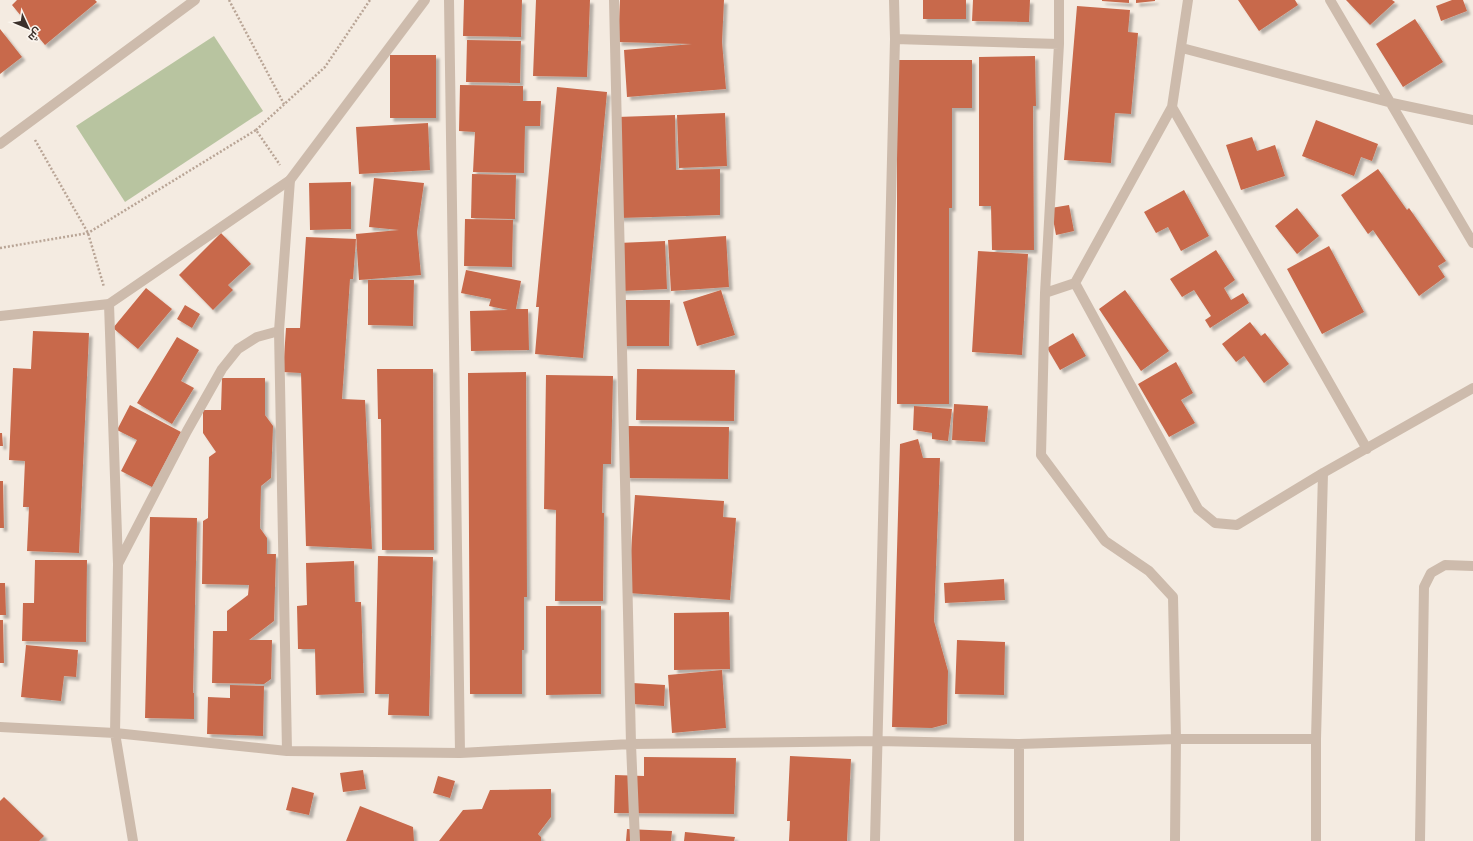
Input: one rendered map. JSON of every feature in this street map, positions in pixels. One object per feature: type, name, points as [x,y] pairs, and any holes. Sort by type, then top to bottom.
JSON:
[{"type":"street","points":[[0,144],[195,0]]},
{"type":"street","points":[[0,316],[109,304],[290,180],[425,0]]},
{"type":"street","points":[[449,0],[460,753]]},
{"type":"street","points":[[614,0],[630,744],[635,841]]},
{"type":"street","points":[[875,841],[895,39],[894,0]]},
{"type":"street","points":[[1059,0],[1045,293],[1041,455],[1105,541],[1149,571],[1173,597],[1176,739],[1175,841]]},
{"type":"street","points":[[1045,293],[1075,283],[1172,107],[1188,0]]},
{"type":"street","points":[[1330,0],[1473,243]]},
{"type":"street","points":[[895,39],[1058,44]]},
{"type":"street","points":[[1182,48],[1392,103],[1473,120]]},
{"type":"street","points":[[1172,107],[1367,449]]},
{"type":"street","points":[[287,750],[279,331],[290,180]]},
{"type":"street","points":[[1075,283],[1198,509],[1215,523],[1237,525],[1323,473],[1473,388]]},
{"type":"street","points":[[109,304],[118,564],[115,733],[133,841]]},
{"type":"street","points":[[118,564],[187,430],[222,369],[238,349],[257,336],[279,331]]},
{"type":"street","points":[[1316,841],[1316,739],[1323,473]]},
{"type":"street","points":[[1420,841],[1424,587],[1431,573],[1445,565],[1473,566]]},
{"type":"street","points":[[0,726],[115,733],[287,750],[460,753],[630,744],[878,741],[1019,744],[1176,739],[1316,739]]},
{"type":"street","points":[[1019,744],[1019,841]]},
{"type":"path","points":[[228,0],[284,104]]},
{"type":"path","points":[[0,248],[88,233],[256,130],[325,67],[370,0]]},
{"type":"path","points":[[26,124],[88,233],[109,304]]},
{"type":"path","points":[[256,130],[290,180]]},
{"type":"green space","points":[[214,36],[263,111],[125,202],[76,126]]},
{"type":"building","points":[[17,0],[95,0],[97,2],[45,45],[12,5]]},
{"type":"building","points":[[464,0],[522,0],[521,37],[463,36]]},
{"type":"building","points":[[536,0],[590,0],[587,77],[533,76]]},
{"type":"building","points":[[620,0],[724,0],[722,42],[726,89],[627,97],[624,50],[692,44],[618,42]]},
{"type":"building","points":[[923,0],[966,0],[966,19],[923,19]]},
{"type":"building","points":[[973,0],[1030,0],[1029,22],[972,21]]},
{"type":"building","points":[[1129,0],[1129,3],[1102,1]]},
{"type":"building","points":[[1136,0],[1155,0],[1155,1],[1136,3]]},
{"type":"building","points":[[1238,0],[1295,0],[1298,5],[1259,31]]},
{"type":"building","points":[[1346,0],[1392,0],[1395,2],[1370,25]]},
{"type":"building","points":[[1452,0],[1463,0],[1467,11],[1441,21],[1436,6]]},
{"type":"building","points":[[1077,6],[1130,10],[1128,32],[1138,33],[1131,114],[1115,113],[1111,163],[1064,160]]},
{"type":"building","points":[[1415,19],[1443,62],[1403,87],[1376,44]]},
{"type":"building","points":[[0,29],[22,57],[0,74]]},
{"type":"building","points":[[467,40],[521,41],[520,83],[466,82]]},
{"type":"building","points":[[390,55],[436,55],[436,118],[390,118]]},
{"type":"building","points":[[1035,56],[1036,106],[1033,106],[1034,250],[992,250],[991,206],[979,206],[979,57]]},
{"type":"building","points":[[897,60],[972,60],[972,108],[952,108],[952,208],[949,208],[949,404],[897,404]]},
{"type":"building","points":[[460,85],[523,86],[523,101],[541,101],[540,126],[525,126],[524,173],[473,172],[475,132],[459,131]]},
{"type":"building","points":[[557,87],[607,92],[583,358],[535,354],[539,307],[536,307]]},
{"type":"building","points":[[725,113],[727,166],[679,168],[677,115]]},
{"type":"building","points":[[675,115],[676,170],[720,169],[720,215],[619,218],[617,117]]},
{"type":"building","points":[[1316,120],[1378,144],[1372,161],[1361,157],[1354,176],[1302,156]]},
{"type":"building","points":[[428,123],[430,170],[359,174],[356,127]]},
{"type":"building","points":[[1252,137],[1257,151],[1275,145],[1285,176],[1241,190],[1226,145]]},
{"type":"building","points":[[1378,169],[1407,210],[1409,208],[1446,261],[1438,266],[1445,277],[1419,296],[1373,230],[1368,234],[1341,195]]},
{"type":"building","points":[[472,174],[516,175],[515,219],[471,218]]},
{"type":"building","points":[[374,178],[424,183],[417,232],[421,275],[359,280],[356,234],[399,230],[369,227]]},
{"type":"building","points":[[351,182],[351,229],[310,230],[309,183]]},
{"type":"building","points":[[1184,190],[1209,236],[1181,251],[1168,227],[1156,233],[1144,212]]},
{"type":"building","points":[[1069,205],[1074,231],[1056,235],[1051,208]]},
{"type":"building","points":[[1297,208],[1319,236],[1297,254],[1275,226]]},
{"type":"building","points":[[465,219],[513,220],[512,267],[464,266]]},
{"type":"building","points":[[221,233],[251,264],[228,285],[233,290],[213,310],[179,275]]},
{"type":"building","points":[[726,236],[729,287],[671,291],[668,240]]},
{"type":"building","points":[[306,237],[356,239],[353,279],[350,279],[342,399],[365,400],[372,549],[306,546],[301,373],[283,372],[286,328],[300,328]]},
{"type":"building","points":[[665,241],[667,289],[620,291],[618,243]]},
{"type":"building","points":[[1329,246],[1364,312],[1322,334],[1287,269]]},
{"type":"building","points":[[1216,250],[1235,280],[1224,288],[1231,300],[1243,293],[1249,303],[1210,328],[1205,320],[1211,316],[1194,290],[1182,297],[1170,279]]},
{"type":"building","points":[[978,251],[1028,254],[1022,355],[972,352]]},
{"type":"building","points":[[466,270],[521,281],[516,309],[528,309],[529,350],[471,351],[470,311],[508,310],[489,306],[491,299],[461,293]]},
{"type":"building","points":[[368,280],[414,280],[413,326],[368,325]]},
{"type":"building","points":[[146,288],[172,309],[138,349],[113,328]]},
{"type":"building","points":[[721,290],[735,335],[697,346],[683,302]]},
{"type":"building","points":[[1125,290],[1169,351],[1141,371],[1099,309]]},
{"type":"building","points":[[623,300],[670,300],[669,346],[622,346]]},
{"type":"building","points":[[185,305],[200,314],[192,328],[177,319]]},
{"type":"building","points":[[1250,322],[1261,336],[1265,333],[1289,364],[1264,383],[1244,356],[1236,362],[1222,344]]},
{"type":"building","points":[[33,331],[89,333],[79,553],[27,551],[29,507],[23,507],[25,461],[9,460],[13,368],[31,369]]},
{"type":"building","points":[[1073,333],[1086,356],[1060,370],[1047,348]]},
{"type":"building","points":[[177,337],[199,350],[181,381],[194,388],[172,424],[137,403]]},
{"type":"building","points":[[1176,362],[1193,393],[1181,400],[1195,423],[1169,437],[1138,384]]},
{"type":"building","points":[[377,369],[433,369],[434,550],[382,550],[381,419],[378,419]]},
{"type":"building","points":[[637,369],[735,370],[734,421],[636,420]]},
{"type":"building","points":[[526,372],[527,597],[524,597],[522,694],[470,694],[468,373]]},
{"type":"building","points":[[546,375],[613,376],[611,464],[603,464],[603,601],[555,601],[556,510],[544,509]]},
{"type":"building","points":[[222,378],[265,378],[265,415],[273,426],[271,478],[261,486],[260,528],[267,538],[267,554],[276,554],[274,621],[249,640],[272,640],[271,679],[264,684],[212,683],[213,631],[227,631],[227,611],[248,595],[249,585],[202,584],[203,521],[208,518],[209,457],[216,452],[203,433],[203,410],[221,410]]},
{"type":"building","points":[[954,404],[988,406],[985,442],[952,440]]},
{"type":"building","points":[[130,405],[181,432],[152,487],[121,471],[137,440],[117,430]]},
{"type":"building","points":[[914,406],[952,409],[948,441],[932,439],[932,433],[913,430]]},
{"type":"building","points":[[627,426],[729,427],[728,479],[626,478]]},
{"type":"building","points":[[0,433],[2,433],[3,446],[0,446]]},
{"type":"building","points":[[918,439],[923,458],[940,458],[934,621],[948,671],[947,724],[932,728],[892,727],[900,444]]},
{"type":"building","points":[[0,481],[3,481],[4,528],[0,528]]},
{"type":"building","points":[[635,495],[724,501],[723,517],[736,518],[730,600],[628,593]]},
{"type":"building","points":[[150,517],[197,518],[193,693],[194,719],[145,718]]},
{"type":"building","points":[[378,556],[433,557],[429,716],[388,715],[389,694],[375,694]]},
{"type":"building","points":[[35,560],[87,560],[86,642],[22,641],[23,603],[34,603]]},
{"type":"building","points":[[354,561],[355,602],[361,602],[364,693],[316,695],[315,649],[298,649],[297,606],[307,605],[306,563]]},
{"type":"building","points":[[1004,579],[1005,600],[945,603],[944,583]]},
{"type":"building","points":[[0,583],[5,583],[6,615],[0,615]]},
{"type":"building","points":[[546,606],[601,606],[601,694],[546,695]]},
{"type":"building","points":[[729,612],[730,669],[674,670],[674,613]]},
{"type":"building","points":[[0,620],[3,620],[4,663],[0,663]]},
{"type":"building","points":[[957,640],[1005,642],[1004,695],[955,694]]},
{"type":"building","points":[[26,645],[78,650],[76,677],[64,676],[61,701],[21,697]]},
{"type":"building","points":[[722,670],[726,728],[672,733],[668,675]]},
{"type":"building","points":[[633,683],[665,685],[664,706],[632,704]]},
{"type":"building","points":[[230,685],[264,686],[263,736],[207,734],[208,697],[230,698]]},
{"type":"building","points":[[790,756],[851,759],[847,841],[789,841],[790,821],[787,821]]},
{"type":"building","points":[[644,757],[736,758],[734,814],[614,813],[615,775],[644,776]]},
{"type":"building","points":[[363,770],[366,789],[343,792],[340,773]]},
{"type":"building","points":[[438,776],[455,781],[450,798],[433,793]]},
{"type":"building","points":[[292,787],[314,793],[309,815],[286,810]]},
{"type":"building","points":[[551,789],[551,817],[538,834],[541,837],[541,841],[439,841],[463,810],[482,809],[490,790]]},
{"type":"building","points":[[4,797],[44,836],[39,841],[0,841],[0,801]]},
{"type":"building","points":[[360,806],[413,827],[414,841],[346,841]]},
{"type":"building","points":[[627,829],[672,831],[671,841],[626,841]]},
{"type":"building","points":[[685,832],[735,837],[734,841],[684,841]]}]
